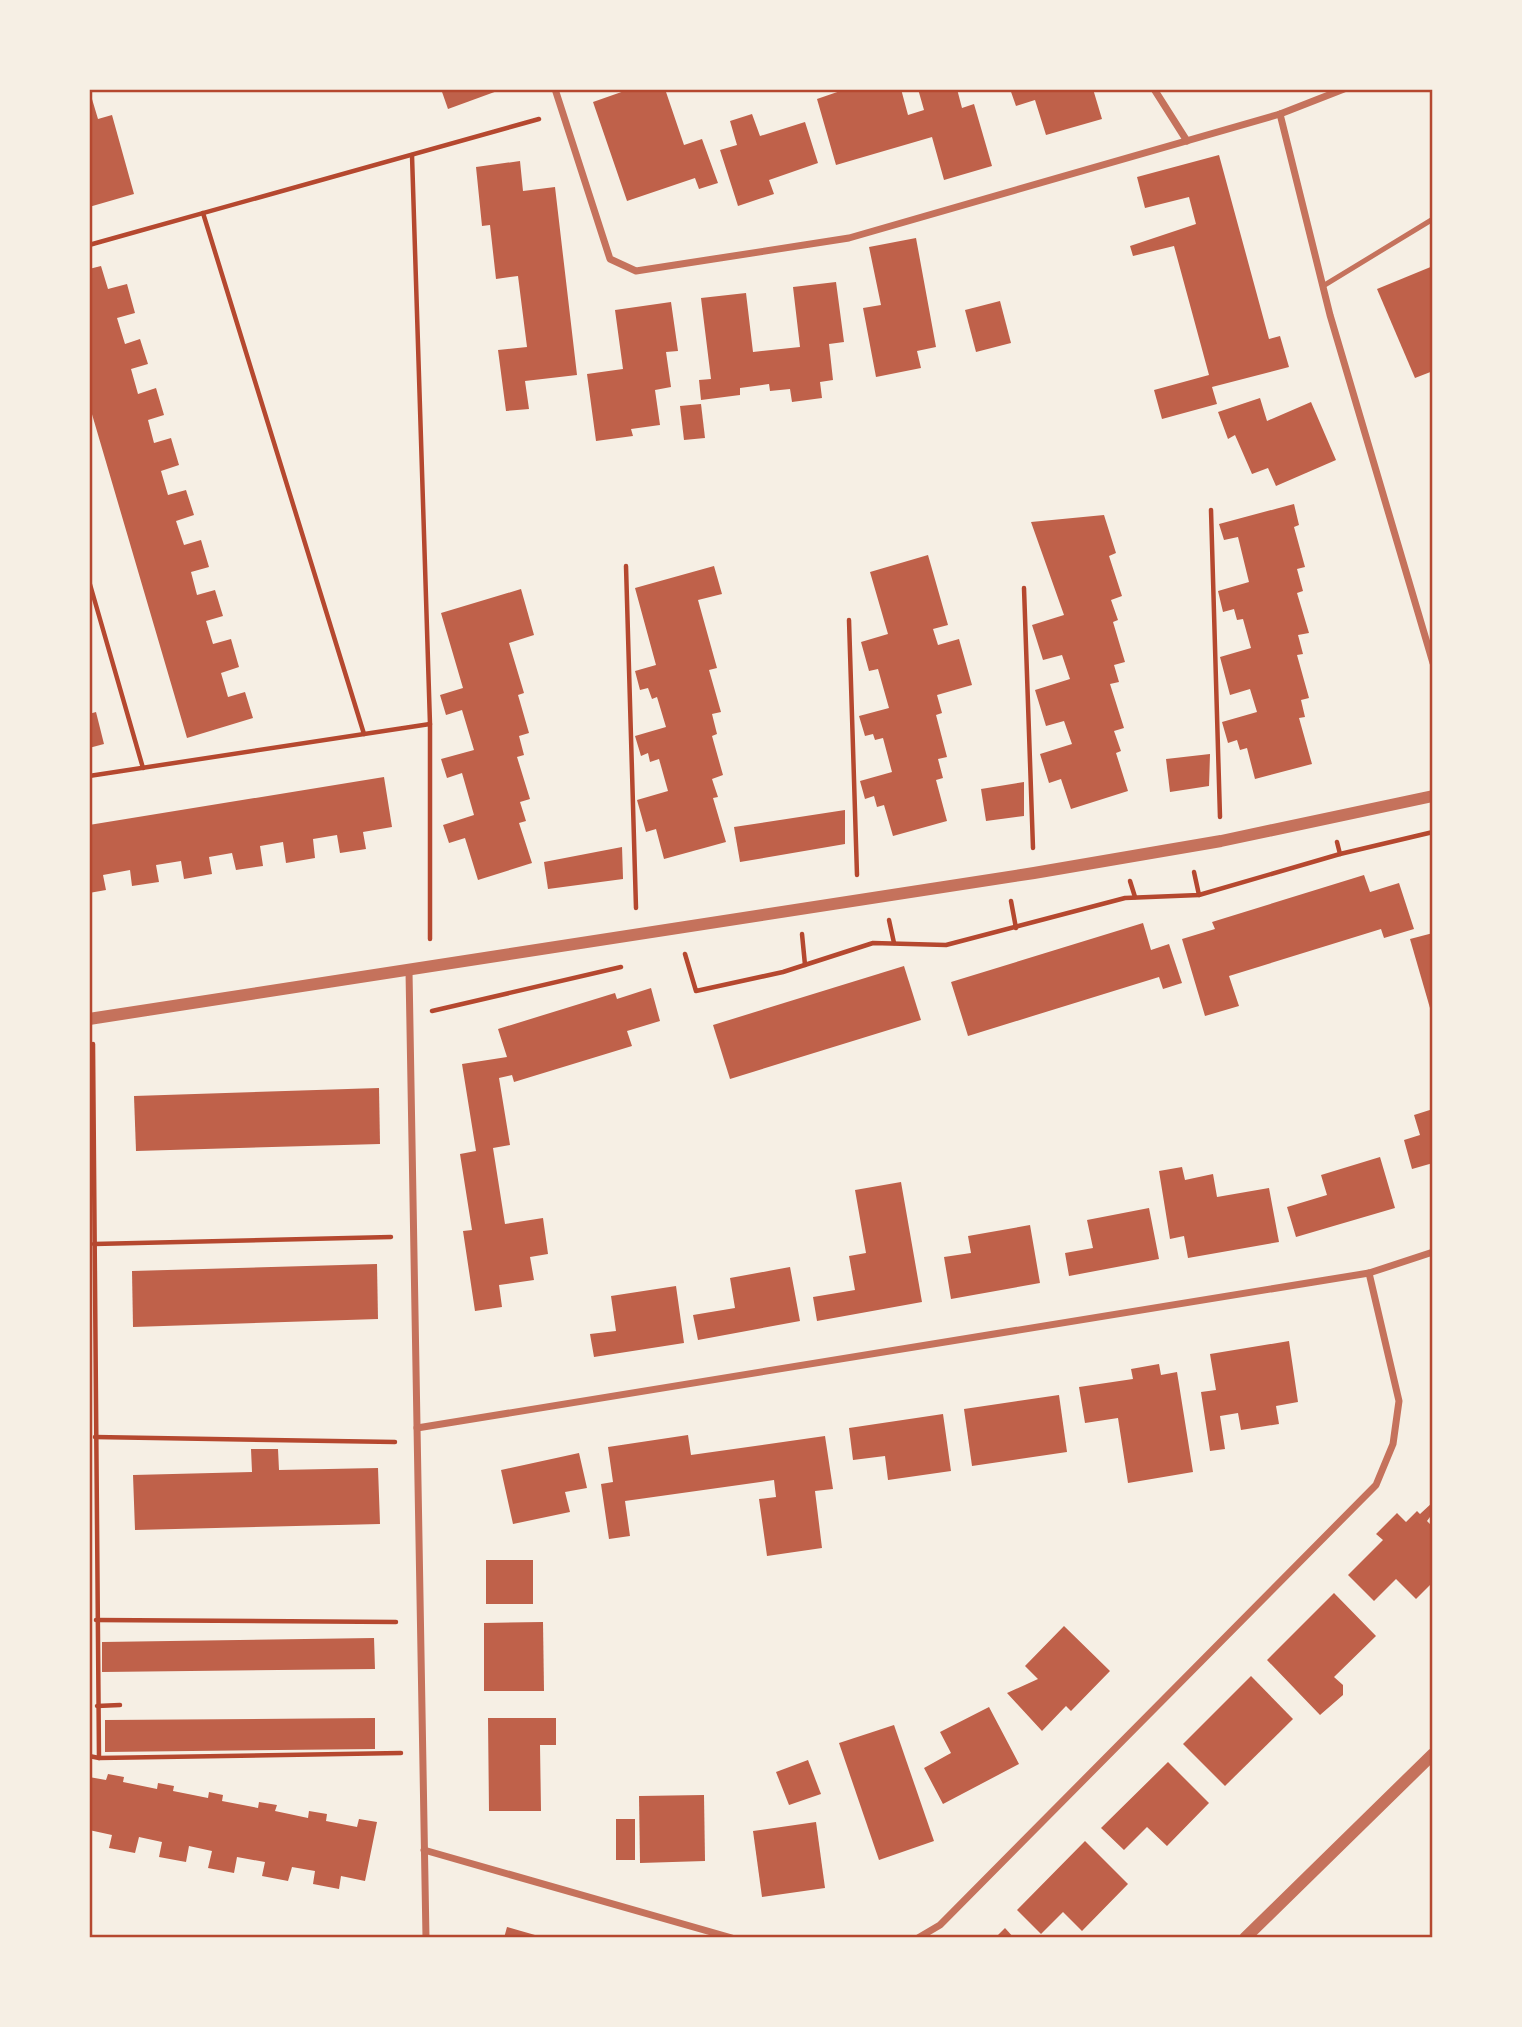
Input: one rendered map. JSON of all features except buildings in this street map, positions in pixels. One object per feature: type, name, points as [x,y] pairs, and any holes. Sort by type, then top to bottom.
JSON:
[{"type":"street","points":[[555,89],[610,260],[636,271],[849,238],[1280,114],[1344,89]]},
{"type":"street","points":[[1154,89],[1187,141]]},
{"type":"street","points":[[1280,114],[1323,286],[1433,663]]},
{"type":"street","points":[[91,1019],[1034,873],[1221,841],[1433,796]]},
{"type":"street","points":[[409,971],[426,1938]]},
{"type":"street","points":[[417,1429],[1369,1273],[1433,1252]]},
{"type":"street","points":[[918,1938],[940,1925],[1376,1485],[1393,1444],[1399,1401],[1369,1273]]},
{"type":"street","points":[[1245,1938],[1433,1754]]},
{"type":"street","points":[[424,1850],[732,1938]]},
{"type":"lane","points":[[1323,286],[1433,219]]},
{"type":"path","points":[[89,244],[564,112]]},
{"type":"path","points":[[412,155],[430,724],[430,968]]},
{"type":"path","points":[[203,213],[364,734]]},
{"type":"path","points":[[1211,510],[1221,841]]},
{"type":"path","points":[[626,566],[636,936]]},
{"type":"path","points":[[89,581],[143,768]]},
{"type":"path","points":[[1024,588],[1034,873]]},
{"type":"path","points":[[849,620],[858,900]]},
{"type":"path","points":[[89,776],[430,724]]},
{"type":"path","points":[[1331,818],[1340,854]]},
{"type":"path","points":[[674,956],[687,954],[696,991],[783,972],[873,943],[946,945],[1125,898],[1199,895],[1340,854],[1433,832]]},
{"type":"path","points":[[410,1016],[625,966]]},
{"type":"path","points":[[91,1019],[99,1758]]},
{"type":"path","points":[[94,1244],[414,1237]]},
{"type":"path","points":[[95,1437],[418,1442]]},
{"type":"path","points":[[96,1620],[420,1622]]},
{"type":"path","points":[[97,1706],[120,1705]]},
{"type":"path","points":[[89,1756],[99,1758],[423,1752]]}]
